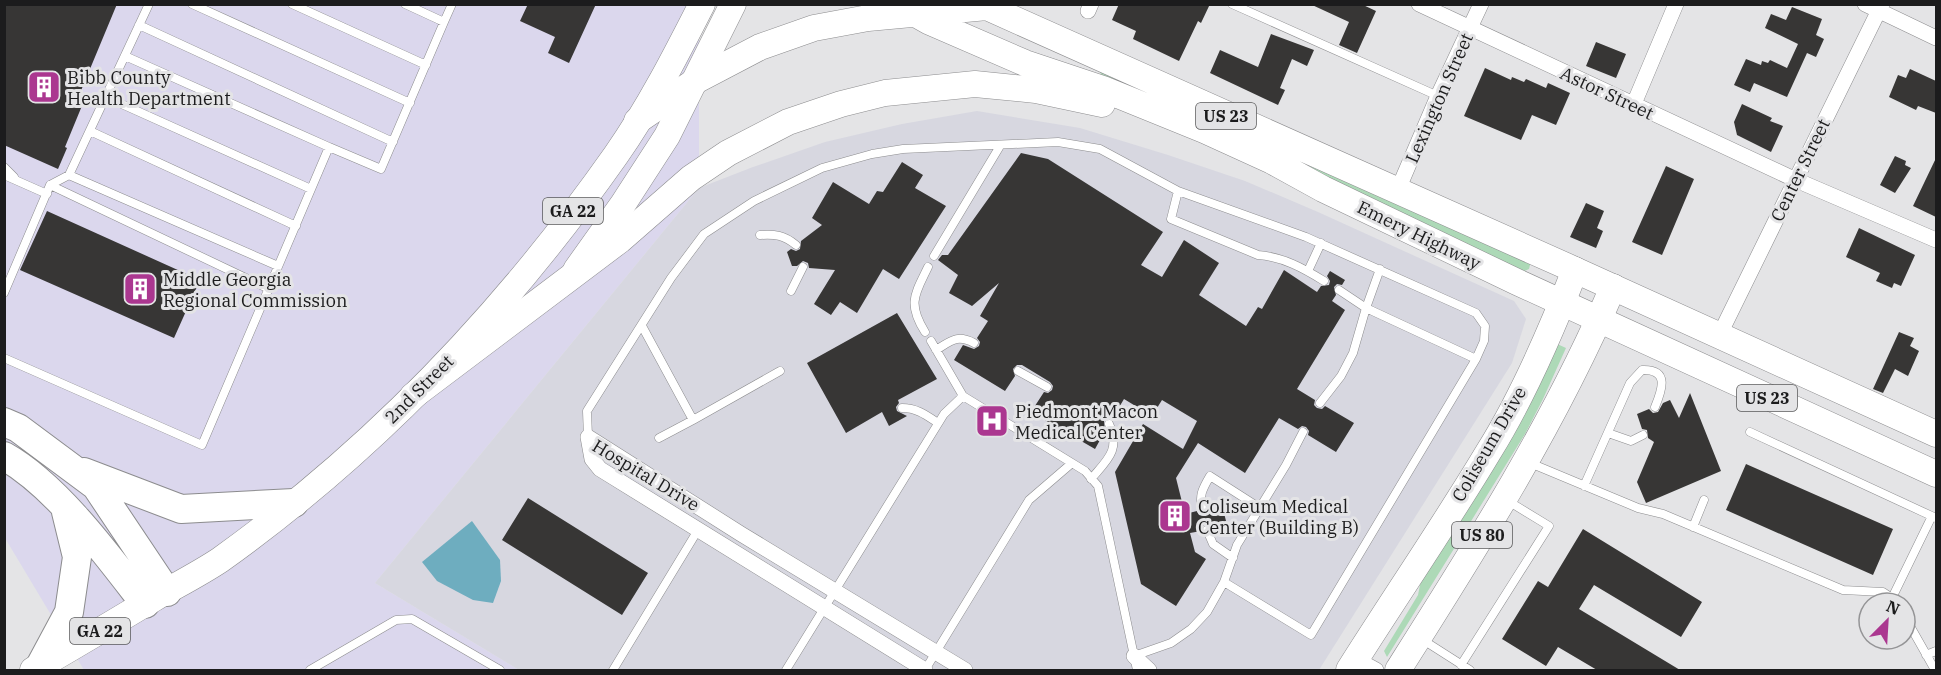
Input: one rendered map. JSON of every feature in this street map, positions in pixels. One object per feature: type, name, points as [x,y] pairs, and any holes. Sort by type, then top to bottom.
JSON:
[{"type":"highway","points":[[4,422],[18,428],[96,486],[156,598]]},
{"type":"highway","points":[[4,456],[16,463],[64,504],[156,598]]},
{"type":"highway","points":[[69,466],[181,509],[294,503]]},
{"type":"highway","points":[[36,668],[69,612],[77,557],[64,504]]},
{"type":"main road","name":"2nd Street","points":[[36,668],[217,561],[294,503],[343,462],[413,396],[458,351],[499,304],[616,154],[665,74],[702,4]]},
{"type":"main road","name":"GA 22","points":[[572,275],[623,204],[667,136],[733,4]]},
{"type":"main road","points":[[637,121],[697,80],[760,47],[814,28],[907,10],[983,6]]},
{"type":"main road","name":"Emery Highway","points":[[983,6],[1575,270],[1936,435]]},
{"type":"main road","name":"Emery Highway","points":[[907,10],[1025,63],[1103,89],[1204,130],[1599,320],[1936,474]]},
{"type":"main road","points":[[413,396],[620,240],[691,178],[728,153],[788,122],[841,104],[885,93],[975,84],[1026,89],[1086,100],[1204,130]]},
{"type":"main road","name":"Coliseum Drive","points":[[1360,667],[1490,449],[1563,303],[1575,270]]},
{"type":"main road","points":[[1599,320],[1612,287]]},
{"type":"main road","name":"US 80","points":[[1398,670],[1526,461],[1562,397],[1599,320]]},
{"type":"street","name":"Astor Street","points":[[1419,4],[1796,180],[1936,240]]},
{"type":"street","name":"Lexington Street","points":[[1398,192],[1437,96],[1481,4]]},
{"type":"street","points":[[1634,106],[1677,4]]},
{"type":"street","points":[[1876,7],[1936,38]]},
{"type":"street","name":"Center Street","points":[[1719,336],[1796,180],[1876,7]]},
{"type":"street","name":"Hospital Drive","points":[[588,437],[592,459],[600,469],[925,670]]},
{"type":"street","name":"Hospital Drive","points":[[588,437],[965,670]]},
{"type":"street","points":[[1136,663],[1149,670]]},
{"type":"lane","points":[[4,293],[50,185],[69,175],[149,4]]},
{"type":"lane","points":[[192,4],[410,104]]},
{"type":"lane","points":[[292,4],[426,65]]},
{"type":"lane","points":[[405,4],[444,22]]},
{"type":"lane","points":[[125,56],[381,169],[452,4]]},
{"type":"lane","points":[[1232,4],[1437,96]]},
{"type":"lane","points":[[139,25],[393,142]]},
{"type":"lane","points":[[106,97],[311,189]]},
{"type":"lane","points":[[90,131],[296,226]]},
{"type":"lane","points":[[588,437],[587,411],[671,278],[704,234],[754,201],[822,168],[903,148],[1058,142],[1100,149],[1178,191],[1321,243],[1476,313],[1485,326],[1484,341],[1476,359],[1311,635],[1224,582]]},
{"type":"lane","points":[[934,256],[1000,146]]},
{"type":"lane","points":[[4,358],[202,446],[329,147]]},
{"type":"lane","points":[[4,166],[17,180]]},
{"type":"lane","points":[[4,175],[47,194]]},
{"type":"lane","points":[[69,175],[278,266]]},
{"type":"lane","points":[[50,185],[269,289]]},
{"type":"lane","points":[[1178,191],[1171,219],[1258,255],[1271,256],[1289,262],[1324,281]]},
{"type":"lane","points":[[760,235],[773,234],[786,237],[796,245]]},
{"type":"lane","points":[[1308,271],[1321,243]]},
{"type":"lane","points":[[791,291],[803,267]]},
{"type":"lane","points":[[925,332],[913,308],[915,293],[928,267]]},
{"type":"lane","points":[[1320,403],[1341,376],[1353,353],[1380,269]]},
{"type":"lane","points":[[1339,290],[1366,308],[1476,359]]},
{"type":"lane","points":[[642,326],[693,420]]},
{"type":"lane","points":[[936,350],[957,338],[964,338],[974,343]]},
{"type":"lane","points":[[931,341],[963,396],[1085,471],[1098,486],[1136,663],[1191,629],[1207,612],[1224,582],[1237,546],[1286,465],[1303,432]]},
{"type":"lane","points":[[1584,486],[1630,383],[1642,370],[1657,373],[1662,380],[1662,390],[1655,407]]},
{"type":"lane","points":[[659,438],[780,371]]},
{"type":"lane","points":[[1018,371],[1047,387]]},
{"type":"lane","points":[[786,670],[938,423],[963,396]]},
{"type":"lane","points":[[902,408],[921,411],[938,423]]},
{"type":"lane","points":[[1091,479],[1114,448],[1115,436],[1109,424]]},
{"type":"lane","points":[[1750,432],[1934,517],[1898,591]]},
{"type":"lane","points":[[1608,433],[1631,441],[1638,440],[1644,435]]},
{"type":"lane","points":[[1526,461],[1638,508],[1663,514],[1843,590],[1863,591]]},
{"type":"lane","points":[[925,670],[1029,500],[1072,463]]},
{"type":"lane","points":[[1203,510],[1200,502],[1202,490],[1210,476],[1260,508]]},
{"type":"lane","points":[[1461,665],[1549,526],[1504,498]]},
{"type":"lane","points":[[1693,527],[1704,500]]},
{"type":"lane","points":[[613,670],[698,530]]},
{"type":"lane","points":[[1207,530],[1213,543],[1233,558]]},
{"type":"lane","points":[[310,670],[396,620],[412,619],[500,670]]},
{"type":"lane","points":[[1419,637],[1470,670]]},
{"type":"lane","points":[[1917,639],[1935,670]]},
{"type":"lane","points":[[1926,655],[1936,651]]},
{"type":"shaded area","points":[[4,5],[699,5],[699,188],[375,583],[519,670],[84,670],[5,538]]},
{"type":"shaded area","name":"Piedmont Macon Medical Center","points":[[977,111],[1080,128],[1245,181],[1514,301],[1526,319],[1512,363],[1319,670],[519,670],[375,583],[699,188],[825,142],[902,124]]},
{"type":"green space","points":[[1097,68],[1531,261],[1529,269],[1522,272],[1107,83]]},
{"type":"green space","points":[[1555,343],[1566,348],[1525,434],[1387,657],[1384,651],[1418,595],[1421,580]]},
{"type":"water","points":[[472,521],[500,560],[501,581],[493,603],[473,600],[437,581],[422,562]]},
{"type":"building","name":"Bibb County Health Department","points":[[4,4],[117,4],[80,93],[86,96],[58,169],[4,145]]},
{"type":"building","points":[[528,4],[596,4],[569,63],[548,53],[555,37],[520,21]]},
{"type":"building","points":[[1119,4],[1210,4],[1201,23],[1198,21],[1179,61],[1133,39],[1136,31],[1112,20]]},
{"type":"building","points":[[1310,4],[1361,4],[1376,11],[1357,53],[1339,45],[1349,22]]},
{"type":"building","points":[[1792,7],[1822,19],[1816,35],[1824,39],[1816,57],[1807,53],[1787,97],[1754,83],[1750,92],[1734,85],[1746,59],[1761,65],[1762,61],[1768,63],[1770,60],[1787,68],[1798,44],[1765,28],[1771,14],[1786,20]]},
{"type":"building","points":[[1271,34],[1314,50],[1307,66],[1292,59],[1280,88],[1285,90],[1278,105],[1210,73],[1220,50],[1258,67]]},
{"type":"building","points":[[1596,42],[1626,54],[1616,78],[1586,66]]},
{"type":"building","points":[[1485,68],[1511,80],[1512,77],[1524,82],[1526,79],[1546,88],[1548,83],[1570,93],[1556,125],[1532,115],[1521,140],[1464,116]]},
{"type":"building","points":[[1910,69],[1936,81],[1936,113],[1918,106],[1916,110],[1889,97],[1898,75],[1906,78]]},
{"type":"building","points":[[1742,104],[1772,118],[1770,121],[1783,126],[1771,152],[1737,135],[1734,122]]},
{"type":"building","points":[[1021,153],[1048,159],[1163,232],[1141,265],[1162,277],[1184,240],[1219,263],[1199,295],[1246,326],[1258,307],[1262,309],[1284,270],[1317,292],[1321,286],[1329,285],[1330,281],[1327,276],[1330,271],[1345,280],[1342,285],[1337,284],[1334,287],[1336,295],[1332,301],[1345,310],[1297,389],[1315,400],[1314,405],[1317,408],[1322,409],[1325,406],[1354,423],[1336,452],[1308,435],[1309,431],[1306,427],[1302,426],[1298,429],[1279,418],[1245,473],[1198,443],[1176,478],[1185,514],[1197,511],[1199,515],[1204,516],[1208,514],[1209,508],[1222,505],[1227,525],[1213,528],[1205,524],[1201,531],[1190,533],[1195,552],[1206,559],[1176,606],[1141,584],[1115,472],[1143,424],[1183,449],[1197,421],[1162,400],[1152,416],[1124,399],[1112,419],[1107,418],[1104,421],[1105,431],[1095,449],[1031,412],[1044,392],[1048,393],[1052,390],[1053,386],[1050,382],[1022,365],[1017,365],[1013,369],[1015,376],[1005,391],[954,360],[963,345],[974,349],[979,346],[980,342],[977,338],[988,321],[980,316],[999,283],[972,306],[949,293],[958,275],[938,260],[942,255],[948,255]]},
{"type":"building","points":[[1895,156],[1906,161],[1905,165],[1911,168],[1895,193],[1880,185]]},
{"type":"building","points":[[1936,158],[1936,217],[1913,206]]},
{"type":"building","points":[[902,162],[923,175],[915,188],[946,206],[899,279],[883,269],[857,313],[840,302],[831,315],[814,304],[835,270],[809,268],[808,263],[803,261],[797,266],[792,266],[787,252],[791,249],[796,251],[800,249],[801,241],[822,225],[812,218],[833,182],[869,204],[877,191],[883,192]]},
{"type":"building","points":[[1666,166],[1694,179],[1662,255],[1632,242]]},
{"type":"building","points":[[1586,203],[1604,211],[1597,228],[1603,231],[1596,248],[1570,237]]},
{"type":"building","name":"Middle Georgia Regional Commission","points":[[47,211],[200,280],[174,338],[20,270]]},
{"type":"building","points":[[1859,228],[1915,255],[1901,286],[1894,283],[1892,288],[1876,281],[1880,273],[1846,257]]},
{"type":"building","points":[[897,313],[937,379],[898,400],[897,411],[907,416],[889,426],[882,412],[846,433],[807,363]]},
{"type":"building","points":[[1899,332],[1914,338],[1910,346],[1919,351],[1908,376],[1895,369],[1883,393],[1873,389]]},
{"type":"building","points":[[1690,393],[1721,471],[1646,503],[1637,482],[1654,442],[1648,438],[1647,430],[1642,429],[1637,414],[1649,409],[1653,413],[1658,412],[1663,403],[1670,400],[1679,418]]},
{"type":"building","points":[[1746,464],[1893,529],[1873,575],[1726,510]]},
{"type":"building","points":[[528,498],[648,573],[622,615],[502,540]]},
{"type":"building","points":[[1583,529],[1702,602],[1681,637],[1594,585],[1579,609],[1680,670],[1597,670],[1558,647],[1546,666],[1502,639],[1538,581],[1548,587]]},
{"type":"place","name":"Bibb County Health Department","points":[[44,87]]},
{"type":"place","name":"Middle Georgia Regional Commission","points":[[140,289]]},
{"type":"place","name":"Piedmont Macon Medical Center","points":[[992,421]]},
{"type":"place","name":"Coliseum Medical Center (Building B)","points":[[1175,516]]}]
